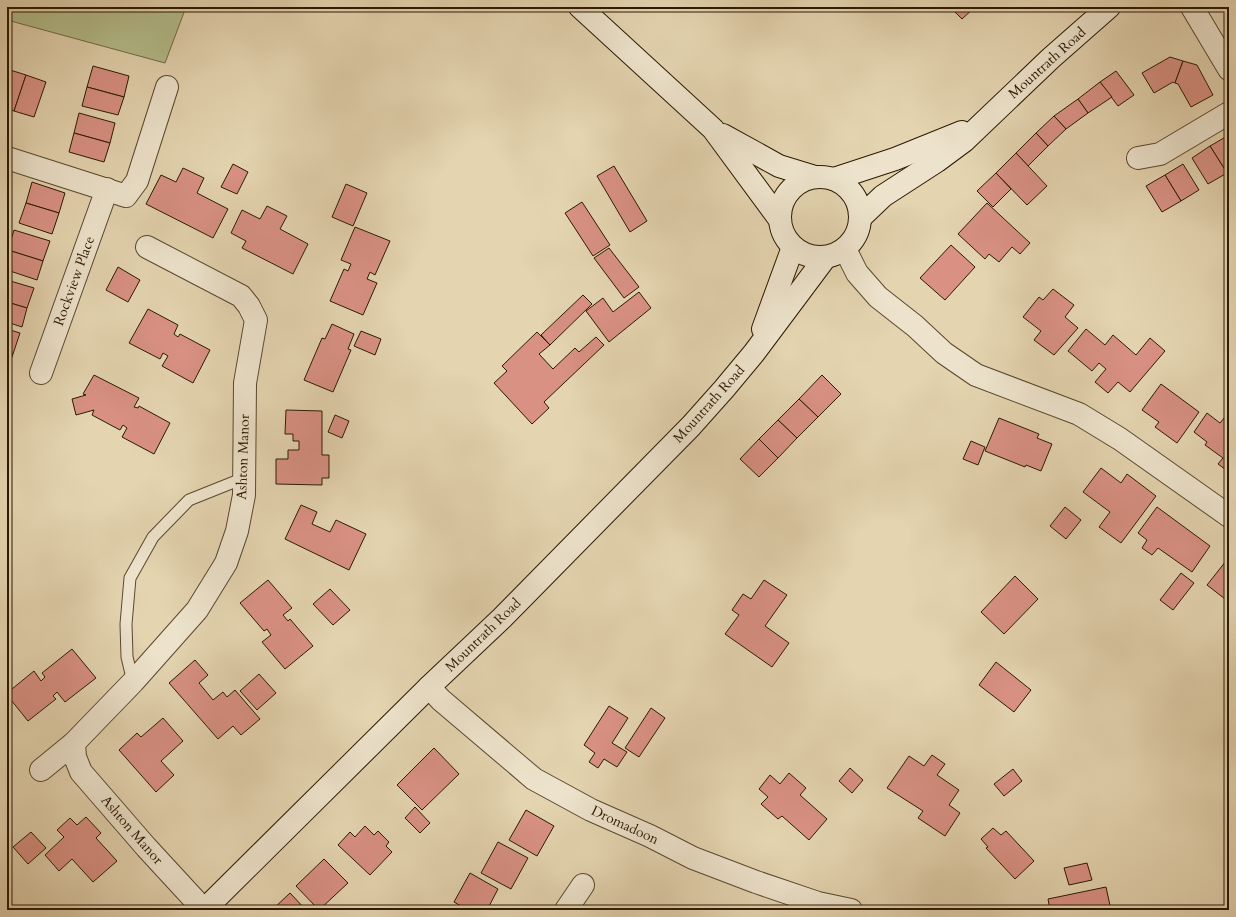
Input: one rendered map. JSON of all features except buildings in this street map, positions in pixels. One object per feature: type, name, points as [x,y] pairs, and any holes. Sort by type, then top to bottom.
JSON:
[{"type":"street","points":[[580,7],[713,129],[744,148],[779,166],[825,178],[844,185],[853,193],[859,204],[861,217],[857,234],[850,245],[845,249],[836,255],[825,258],[808,256],[793,247],[785,238],[780,226],[781,208],[789,191],[798,183],[825,178]]},
{"type":"street","name":"Mountrath Road","points":[[861,217],[883,196],[937,161],[964,141],[1051,58],[1109,7]]},
{"type":"street","points":[[1192,7],[1229,69]]},
{"type":"street","points":[[7,158],[126,196],[137,181],[167,88]]},
{"type":"street","points":[[1138,158],[1160,154],[1229,113]]},
{"type":"street","name":"Mountrath Road","points":[[825,178],[931,146],[961,133],[986,119]]},
{"type":"street","points":[[713,129],[780,220]]},
{"type":"street","name":"Rockview Place","points":[[41,373],[107,190]]},
{"type":"street","name":"Ashton Manor","points":[[41,770],[74,743],[133,682],[197,610],[226,563],[237,531],[244,495],[245,384],[256,320],[249,306],[241,296],[147,247]]},
{"type":"street","name":"Mountrath Road","points":[[754,353],[793,247]]},
{"type":"street","points":[[845,249],[857,273],[878,297],[915,326],[944,353],[976,375],[1079,414],[1120,439],[1229,516]]},
{"type":"street","name":"Mountrath Road","points":[[204,910],[429,687],[502,618],[691,426],[754,353],[825,258]]},
{"type":"street","name":"Dromadoon","points":[[429,687],[441,700],[534,779],[591,810],[707,863],[756,882],[818,903],[851,910]]},
{"type":"street","name":"Ashton Manor","points":[[74,743],[75,757],[81,772],[146,847],[204,910]]},
{"type":"street","points":[[566,910],[583,885]]},
{"type":"lane","points":[[133,682],[127,657],[126,624],[130,578],[153,536],[189,500],[244,478]]},
{"type":"green space","points":[[7,7],[186,7],[165,63],[7,20]]}]
